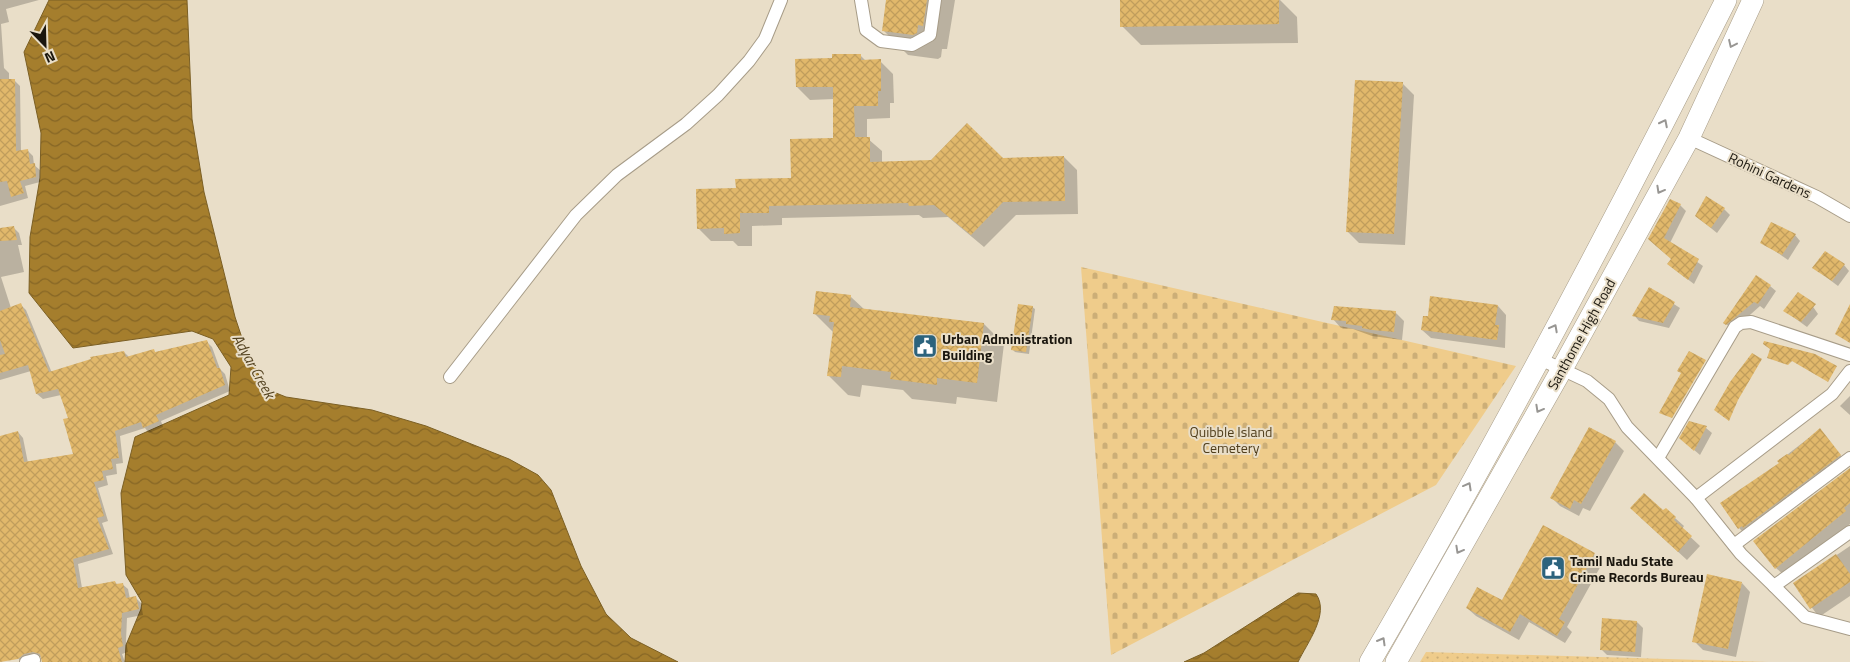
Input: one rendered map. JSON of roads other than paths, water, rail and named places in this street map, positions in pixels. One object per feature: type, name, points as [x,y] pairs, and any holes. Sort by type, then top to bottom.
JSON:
[{"type":"main road","name":"Santhome High Road","points":[[1370,662],[1538,358],[1663,124],[1726,0]]},
{"type":"main road","name":"Santhome High Road","points":[[1396,662],[1562,369],[1689,138],[1753,0]]},
{"type":"street","points":[[450,377],[576,215],[617,175],[692,118],[718,95],[749,61],[764,39],[781,0]]},
{"type":"street","points":[[860,0],[866,30],[881,41],[912,45],[930,36],[935,0]]},
{"type":"street","name":"Rohini Gardens","points":[[1689,138],[1817,197],[1850,216]]},
{"type":"street","points":[[1658,458],[1735,327],[1742,322],[1751,322],[1850,355]]},
{"type":"street","points":[[1538,358],[1587,380],[1609,400],[1627,427],[1696,498],[1734,545],[1805,617],[1850,629]]},
{"type":"street","points":[[1696,498],[1832,394],[1850,371]]},
{"type":"street","points":[[1734,545],[1850,458]]},
{"type":"street","points":[[1774,586],[1850,532]]},
{"type":"water","name":"Adyar Creek","points":[[49,0],[187,0],[192,119],[204,192],[235,317],[243,341],[261,380],[271,391],[286,397],[372,410],[426,426],[509,459],[538,475],[551,490],[581,566],[606,614],[631,638],[678,662],[125,662],[126,645],[141,609],[142,602],[126,575],[121,493],[135,437],[229,395],[231,367],[213,339],[192,331],[73,348],[29,293],[30,237],[40,178],[41,133],[24,52]]},
{"type":"water","points":[[1298,593],[1316,594],[1320,602],[1320,610],[1316,628],[1298,662],[1184,662],[1204,653]]},
{"type":"place","name":"Urban Administration Building","points":[[925,346]]},
{"type":"place","name":"Tamil Nadu State Crime Records Bureau","points":[[1553,568]]},
{"type":"park label","name":"Quibble Island Cemetery","points":[[1231,440]]}]
